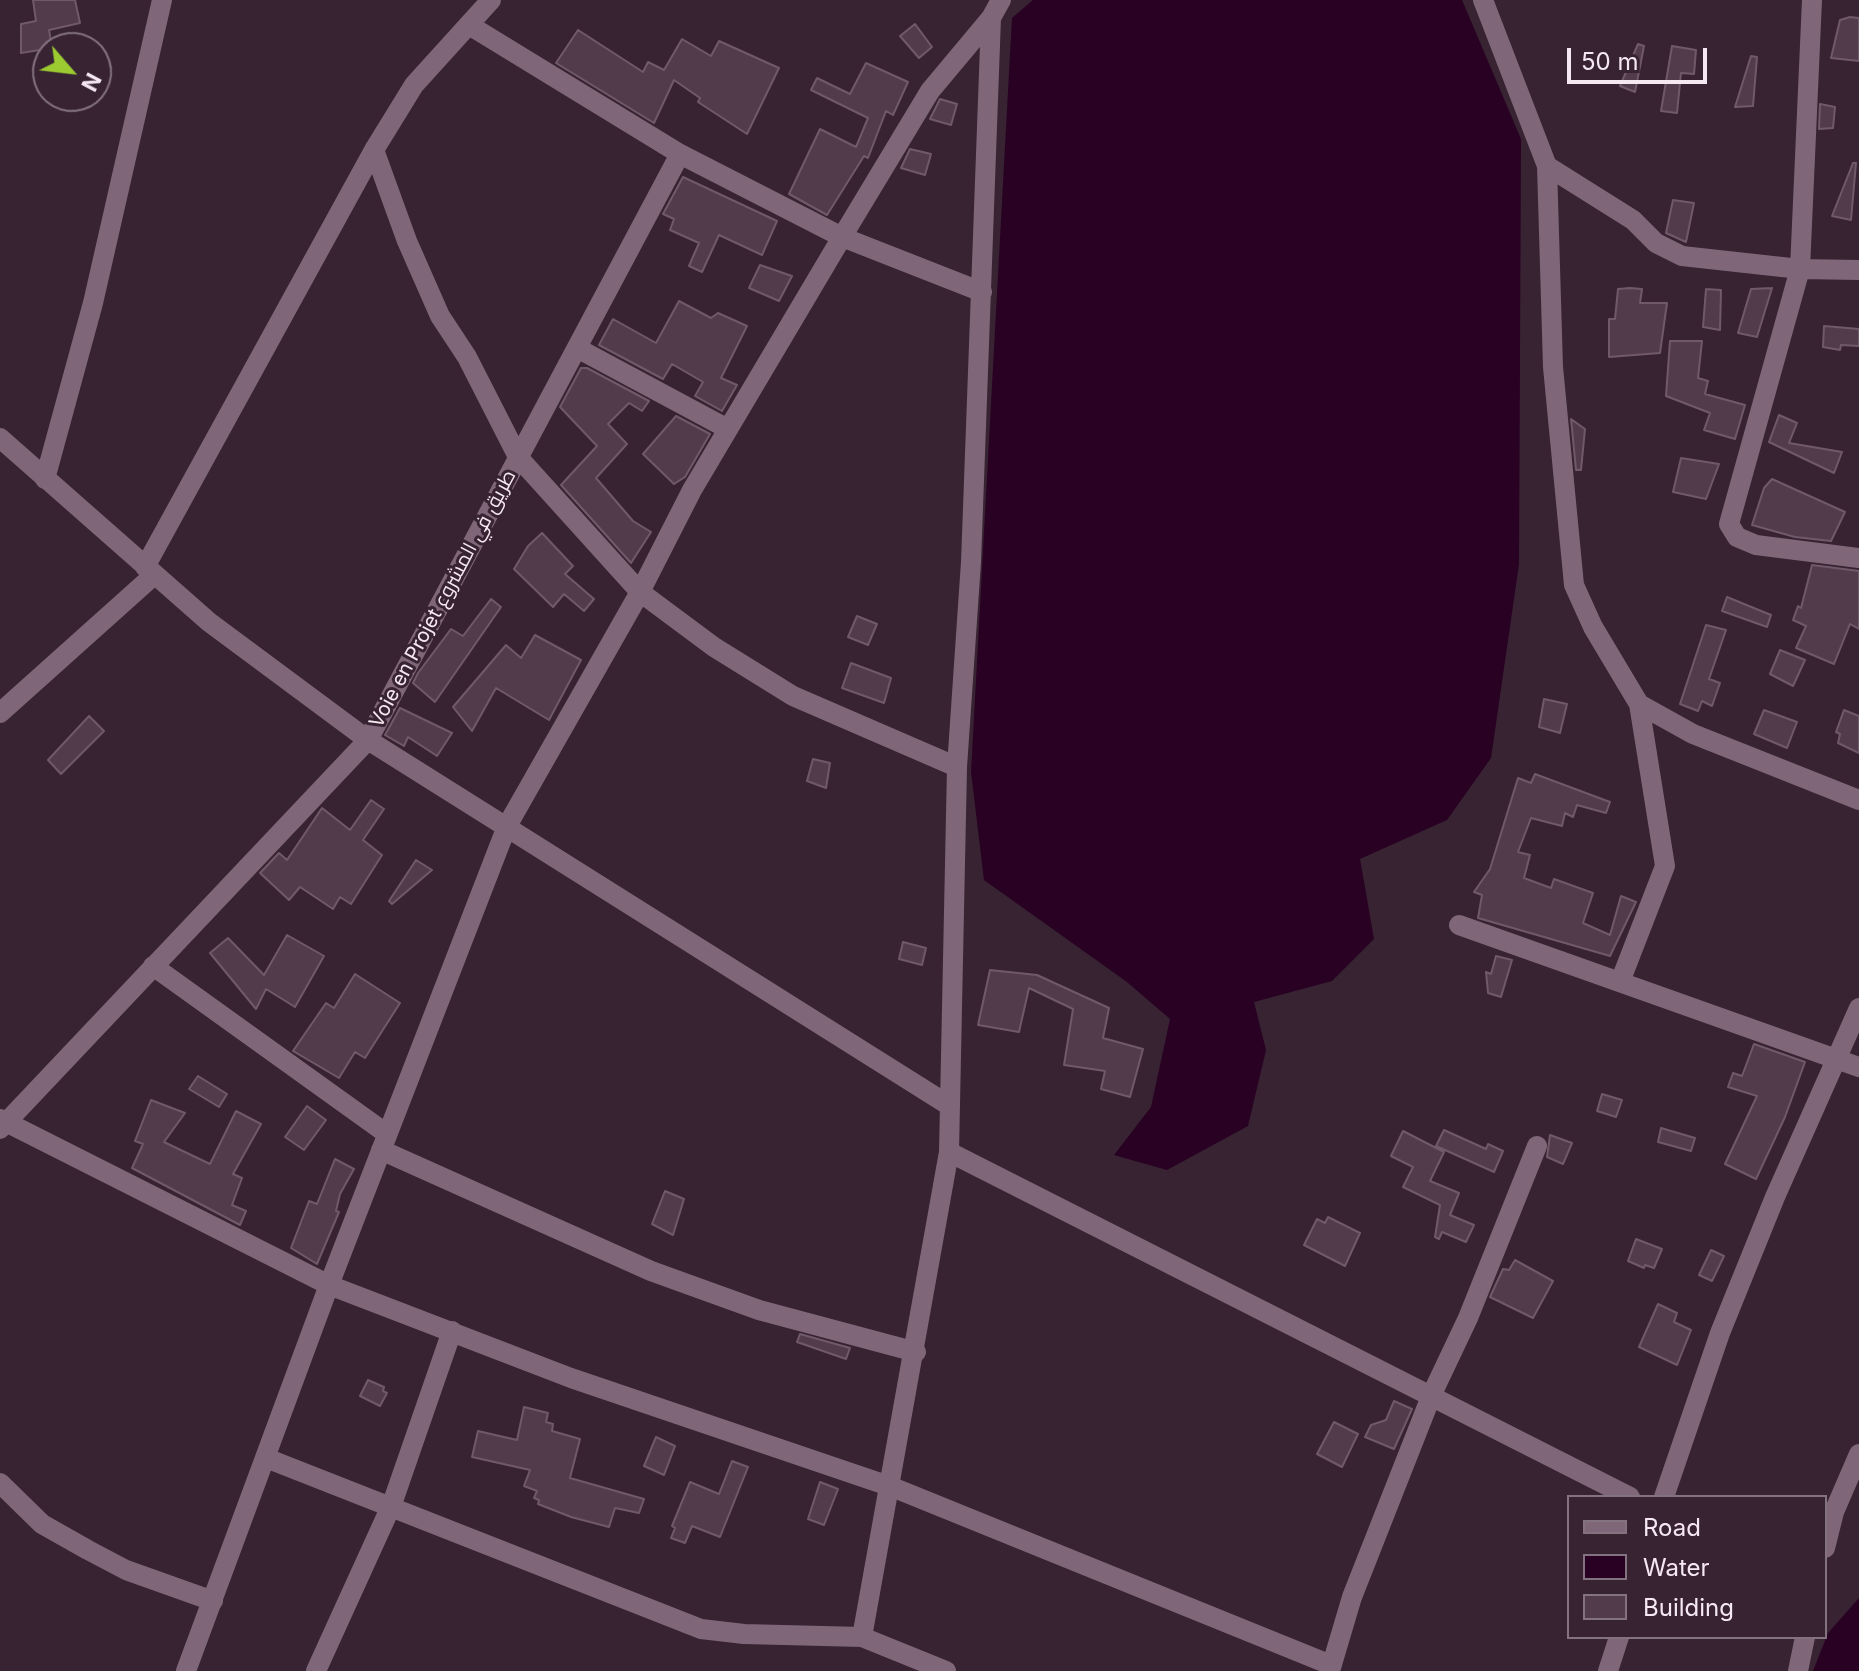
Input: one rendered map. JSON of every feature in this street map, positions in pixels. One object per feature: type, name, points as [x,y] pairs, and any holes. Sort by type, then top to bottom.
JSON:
[{"type":"street","points":[[45,479],[93,303],[162,0]]},
{"type":"street","points":[[0,713],[149,571],[374,150],[414,85],[491,0]]},
{"type":"street","points":[[1483,0],[1547,166],[1553,367],[1574,585],[1593,627],[1639,704],[1665,866],[1620,982]]},
{"type":"street","points":[[1812,0],[1800,269],[1729,524],[1737,537],[1756,545],[1859,558]]},
{"type":"street","points":[[186,1671],[329,1285],[507,826],[640,592],[692,490],[842,237],[930,91],[996,9]]},
{"type":"street","points":[[862,1637],[892,1487],[949,1152],[957,767],[971,562],[996,9]]},
{"type":"street","points":[[469,25],[680,154],[842,237],[982,292]]},
{"type":"street","points":[[374,150],[407,241],[440,316],[467,357],[518,457],[640,592],[714,647],[793,696],[957,767]]},
{"type":"street","name":"Voie en Projet طريق في المشروع","points":[[2,1123],[368,740],[680,154]]},
{"type":"street","points":[[1547,166],[1633,220],[1656,243],[1682,256],[1800,269],[1859,270]]},
{"type":"street","points":[[577,348],[728,429]]},
{"type":"street","points":[[0,438],[149,571],[280,678],[368,740],[950,1106]]},
{"type":"street","points":[[1639,704],[1693,734],[1859,800]]},
{"type":"street","points":[[1459,925],[1859,1067]]},
{"type":"street","points":[[153,966],[384,1142],[493,1203],[651,1271],[759,1310],[916,1352]]},
{"type":"street","points":[[1665,1495],[1720,1333],[1859,1008]]},
{"type":"street","points":[[2,1123],[329,1285],[571,1378],[892,1487],[1331,1668],[1352,1597],[1432,1394],[1468,1318],[1537,1146]]},
{"type":"street","points":[[949,1152],[1626,1495]]},
{"type":"street","points":[[316,1671],[392,1504],[452,1331]]},
{"type":"street","points":[[1827,1540],[1834,1512],[1859,1454]]},
{"type":"street","points":[[266,1458],[392,1504],[701,1629],[744,1634],[862,1637],[946,1671]]},
{"type":"street","points":[[0,1483],[42,1524],[88,1550],[126,1570],[213,1601]]},
{"type":"street","points":[[1608,1671],[1618,1639]]},
{"type":"street","points":[[1798,1671],[1805,1639]]},
{"type":"water","points":[[1033,0],[1462,0],[1521,139],[1519,564],[1491,758],[1447,820],[1360,859],[1374,939],[1332,981],[1254,1002],[1266,1050],[1248,1126],[1167,1170],[1114,1155],[1151,1107],[1170,1019],[1127,982],[984,880],[971,772],[1012,18]]},
{"type":"water","points":[[1859,1598],[1859,1671],[1813,1671],[1828,1633]]},
{"type":"building","points":[[33,0],[75,0],[80,23],[49,32],[32,32],[32,51],[21,53],[21,24],[36,21]]},
{"type":"building","points":[[1859,18],[1859,61],[1831,58],[1840,20]]},
{"type":"building","points":[[915,24],[932,47],[919,58],[900,36]]},
{"type":"building","points":[[578,30],[643,72],[648,62],[664,70],[682,39],[711,56],[719,41],[779,68],[747,134],[698,102],[700,98],[674,80],[654,123],[556,63]]},
{"type":"building","points":[[1638,44],[1644,46],[1635,92],[1620,86]]},
{"type":"building","points":[[1672,46],[1696,50],[1694,74],[1681,73],[1677,113],[1661,111]]},
{"type":"building","points":[[1751,56],[1757,57],[1753,106],[1735,107]]},
{"type":"building","points":[[866,63],[908,82],[893,115],[886,111],[868,158],[864,156],[827,215],[789,194],[820,129],[856,147],[868,118],[811,90],[817,78],[850,94]]},
{"type":"building","points":[[940,99],[957,104],[951,125],[930,119]]},
{"type":"building","points":[[1820,104],[1835,107],[1833,128],[1819,129]]},
{"type":"building","points":[[910,149],[931,154],[925,175],[901,168]]},
{"type":"building","points":[[1853,163],[1856,163],[1851,220],[1832,216]]},
{"type":"building","points":[[683,177],[777,221],[762,255],[719,235],[702,272],[689,266],[699,243],[670,230],[674,219],[663,214]]},
{"type":"building","points":[[1673,200],[1694,203],[1686,242],[1666,233]]},
{"type":"building","points":[[760,265],[792,276],[779,301],[749,288]]},
{"type":"building","points":[[1772,288],[1757,337],[1738,333],[1751,289]]},
{"type":"building","points":[[1618,289],[1642,289],[1640,303],[1667,303],[1660,353],[1609,357],[1609,319],[1615,319]]},
{"type":"building","points":[[1706,289],[1721,290],[1720,330],[1703,327]]},
{"type":"building","points":[[679,301],[711,318],[718,313],[747,326],[721,378],[737,385],[722,411],[695,396],[703,382],[672,364],[663,379],[599,345],[613,319],[656,343]]},
{"type":"building","points":[[1824,326],[1859,329],[1859,346],[1841,345],[1840,350],[1823,347]]},
{"type":"building","points":[[1670,341],[1702,341],[1698,378],[1708,381],[1705,394],[1745,405],[1735,439],[1704,430],[1710,413],[1666,396]]},
{"type":"building","points":[[581,368],[587,368],[649,401],[642,411],[629,403],[608,424],[627,444],[596,478],[633,521],[651,532],[631,563],[561,485],[597,446],[560,407]]},
{"type":"building","points":[[1779,415],[1797,423],[1789,443],[1842,452],[1834,473],[1769,442]]},
{"type":"building","points":[[676,416],[710,434],[685,477],[674,484],[643,454]]},
{"type":"building","points":[[1571,419],[1585,429],[1581,470],[1576,470]]},
{"type":"building","points":[[1681,458],[1719,464],[1706,499],[1673,492]]},
{"type":"building","points":[[1772,479],[1845,512],[1831,541],[1795,537],[1752,525],[1764,488]]},
{"type":"building","points":[[542,533],[573,566],[565,574],[594,599],[584,611],[564,594],[553,607],[514,569],[528,546]]},
{"type":"building","points":[[1812,565],[1859,571],[1859,629],[1850,624],[1834,664],[1796,648],[1806,626],[1793,620],[1798,606],[1801,608]]},
{"type":"building","points":[[1727,597],[1771,615],[1767,627],[1722,611]]},
{"type":"building","points":[[491,599],[501,607],[435,702],[413,683],[418,673],[451,629],[463,636]]},
{"type":"building","points":[[857,616],[877,624],[868,645],[848,637]]},
{"type":"building","points":[[1706,625],[1726,630],[1709,679],[1720,683],[1712,706],[1702,701],[1698,711],[1680,704]]},
{"type":"building","points":[[535,635],[581,660],[549,720],[496,688],[472,731],[453,707],[506,645],[521,658]]},
{"type":"building","points":[[1780,650],[1805,660],[1793,686],[1770,674]]},
{"type":"building","points":[[851,663],[891,678],[884,703],[842,688]]},
{"type":"building","points":[[1544,699],[1567,704],[1560,733],[1539,727]]},
{"type":"building","points":[[400,708],[452,733],[437,756],[408,737],[404,746],[385,735]]},
{"type":"building","points":[[1764,710],[1797,722],[1787,748],[1754,734]]},
{"type":"building","points":[[1844,710],[1859,716],[1859,753],[1838,743],[1840,734],[1836,732]]},
{"type":"building","points":[[89,716],[104,731],[61,774],[48,760]]},
{"type":"building","points":[[813,759],[830,763],[826,788],[807,781]]},
{"type":"building","points":[[1535,774],[1610,802],[1606,813],[1577,805],[1573,817],[1565,813],[1562,826],[1531,818],[1518,852],[1530,855],[1524,878],[1551,888],[1554,879],[1593,893],[1583,923],[1610,935],[1621,896],[1636,902],[1610,956],[1478,918],[1482,895],[1474,892],[1490,869],[1518,778],[1531,783]]},
{"type":"building","points":[[371,800],[384,809],[363,840],[382,855],[351,904],[340,897],[333,909],[300,887],[289,900],[260,873],[279,853],[287,860],[322,808],[350,830]]},
{"type":"building","points":[[416,860],[432,870],[392,904],[389,901]]},
{"type":"building","points":[[287,935],[324,956],[295,1007],[266,989],[256,1009],[210,953],[228,938],[264,975]]},
{"type":"building","points":[[903,942],[926,948],[922,965],[899,959]]},
{"type":"building","points":[[1496,956],[1512,960],[1501,997],[1488,993],[1486,972],[1491,974]]},
{"type":"building","points":[[990,970],[1037,975],[1109,1008],[1103,1038],[1143,1049],[1130,1097],[1101,1089],[1105,1071],[1064,1065],[1073,1009],[1029,988],[1019,1032],[978,1025]]},
{"type":"building","points":[[355,974],[400,1003],[365,1058],[355,1052],[339,1078],[293,1051],[326,1003],[334,1008]]},
{"type":"building","points":[[1754,1044],[1805,1062],[1785,1117],[1756,1179],[1725,1164],[1757,1096],[1728,1087],[1733,1073],[1742,1076]]},
{"type":"building","points":[[198,1076],[227,1094],[219,1107],[189,1089]]},
{"type":"building","points":[[1602,1094],[1622,1100],[1616,1117],[1597,1111]]},
{"type":"building","points":[[151,1100],[185,1113],[164,1142],[210,1164],[236,1111],[261,1124],[233,1174],[242,1178],[232,1205],[246,1211],[240,1225],[132,1168],[143,1144],[135,1141]]},
{"type":"building","points":[[307,1106],[326,1120],[304,1150],[285,1137]]},
{"type":"building","points":[[1661,1128],[1695,1138],[1691,1151],[1658,1142]]},
{"type":"building","points":[[1444,1130],[1486,1149],[1488,1144],[1503,1151],[1494,1172],[1436,1146]]},
{"type":"building","points":[[1403,1131],[1444,1152],[1430,1181],[1459,1193],[1450,1215],[1474,1225],[1466,1242],[1442,1232],[1439,1239],[1435,1237],[1440,1205],[1403,1187],[1413,1167],[1391,1156]]},
{"type":"building","points":[[1550,1135],[1572,1143],[1563,1164],[1547,1157]]},
{"type":"building","points":[[335,1159],[354,1169],[340,1194],[336,1211],[339,1212],[317,1264],[291,1248],[309,1201],[317,1204]]},
{"type":"building","points":[[665,1191],[684,1199],[673,1235],[652,1224]]},
{"type":"building","points":[[1328,1217],[1360,1233],[1345,1266],[1304,1245],[1317,1219],[1325,1223]]},
{"type":"building","points":[[1636,1239],[1662,1249],[1654,1268],[1645,1265],[1644,1268],[1628,1261]]},
{"type":"building","points":[[1711,1250],[1724,1256],[1712,1281],[1699,1275]]},
{"type":"building","points":[[1515,1260],[1553,1281],[1533,1318],[1490,1297],[1503,1269],[1509,1270]]},
{"type":"building","points":[[1658,1304],[1677,1313],[1674,1322],[1691,1330],[1677,1365],[1639,1347]]},
{"type":"building","points":[[800,1334],[850,1348],[846,1359],[797,1342]]},
{"type":"building","points":[[368,1380],[384,1387],[383,1391],[387,1393],[380,1406],[360,1396]]},
{"type":"building","points":[[1394,1401],[1412,1409],[1394,1449],[1365,1437],[1371,1425],[1386,1420]]},
{"type":"building","points":[[524,1407],[548,1413],[546,1422],[553,1424],[552,1431],[580,1439],[570,1478],[644,1499],[639,1513],[615,1508],[609,1527],[571,1517],[538,1504],[539,1500],[534,1498],[537,1491],[524,1486],[530,1470],[472,1457],[478,1431],[517,1440]]},
{"type":"building","points":[[1334,1422],[1358,1434],[1342,1467],[1317,1454]]},
{"type":"building","points":[[656,1437],[675,1446],[664,1475],[644,1466]]},
{"type":"building","points":[[732,1461],[748,1467],[720,1537],[692,1526],[685,1543],[671,1538],[675,1528],[672,1526],[690,1482],[719,1494]]},
{"type":"building","points":[[820,1482],[838,1489],[824,1525],[808,1519]]}]
